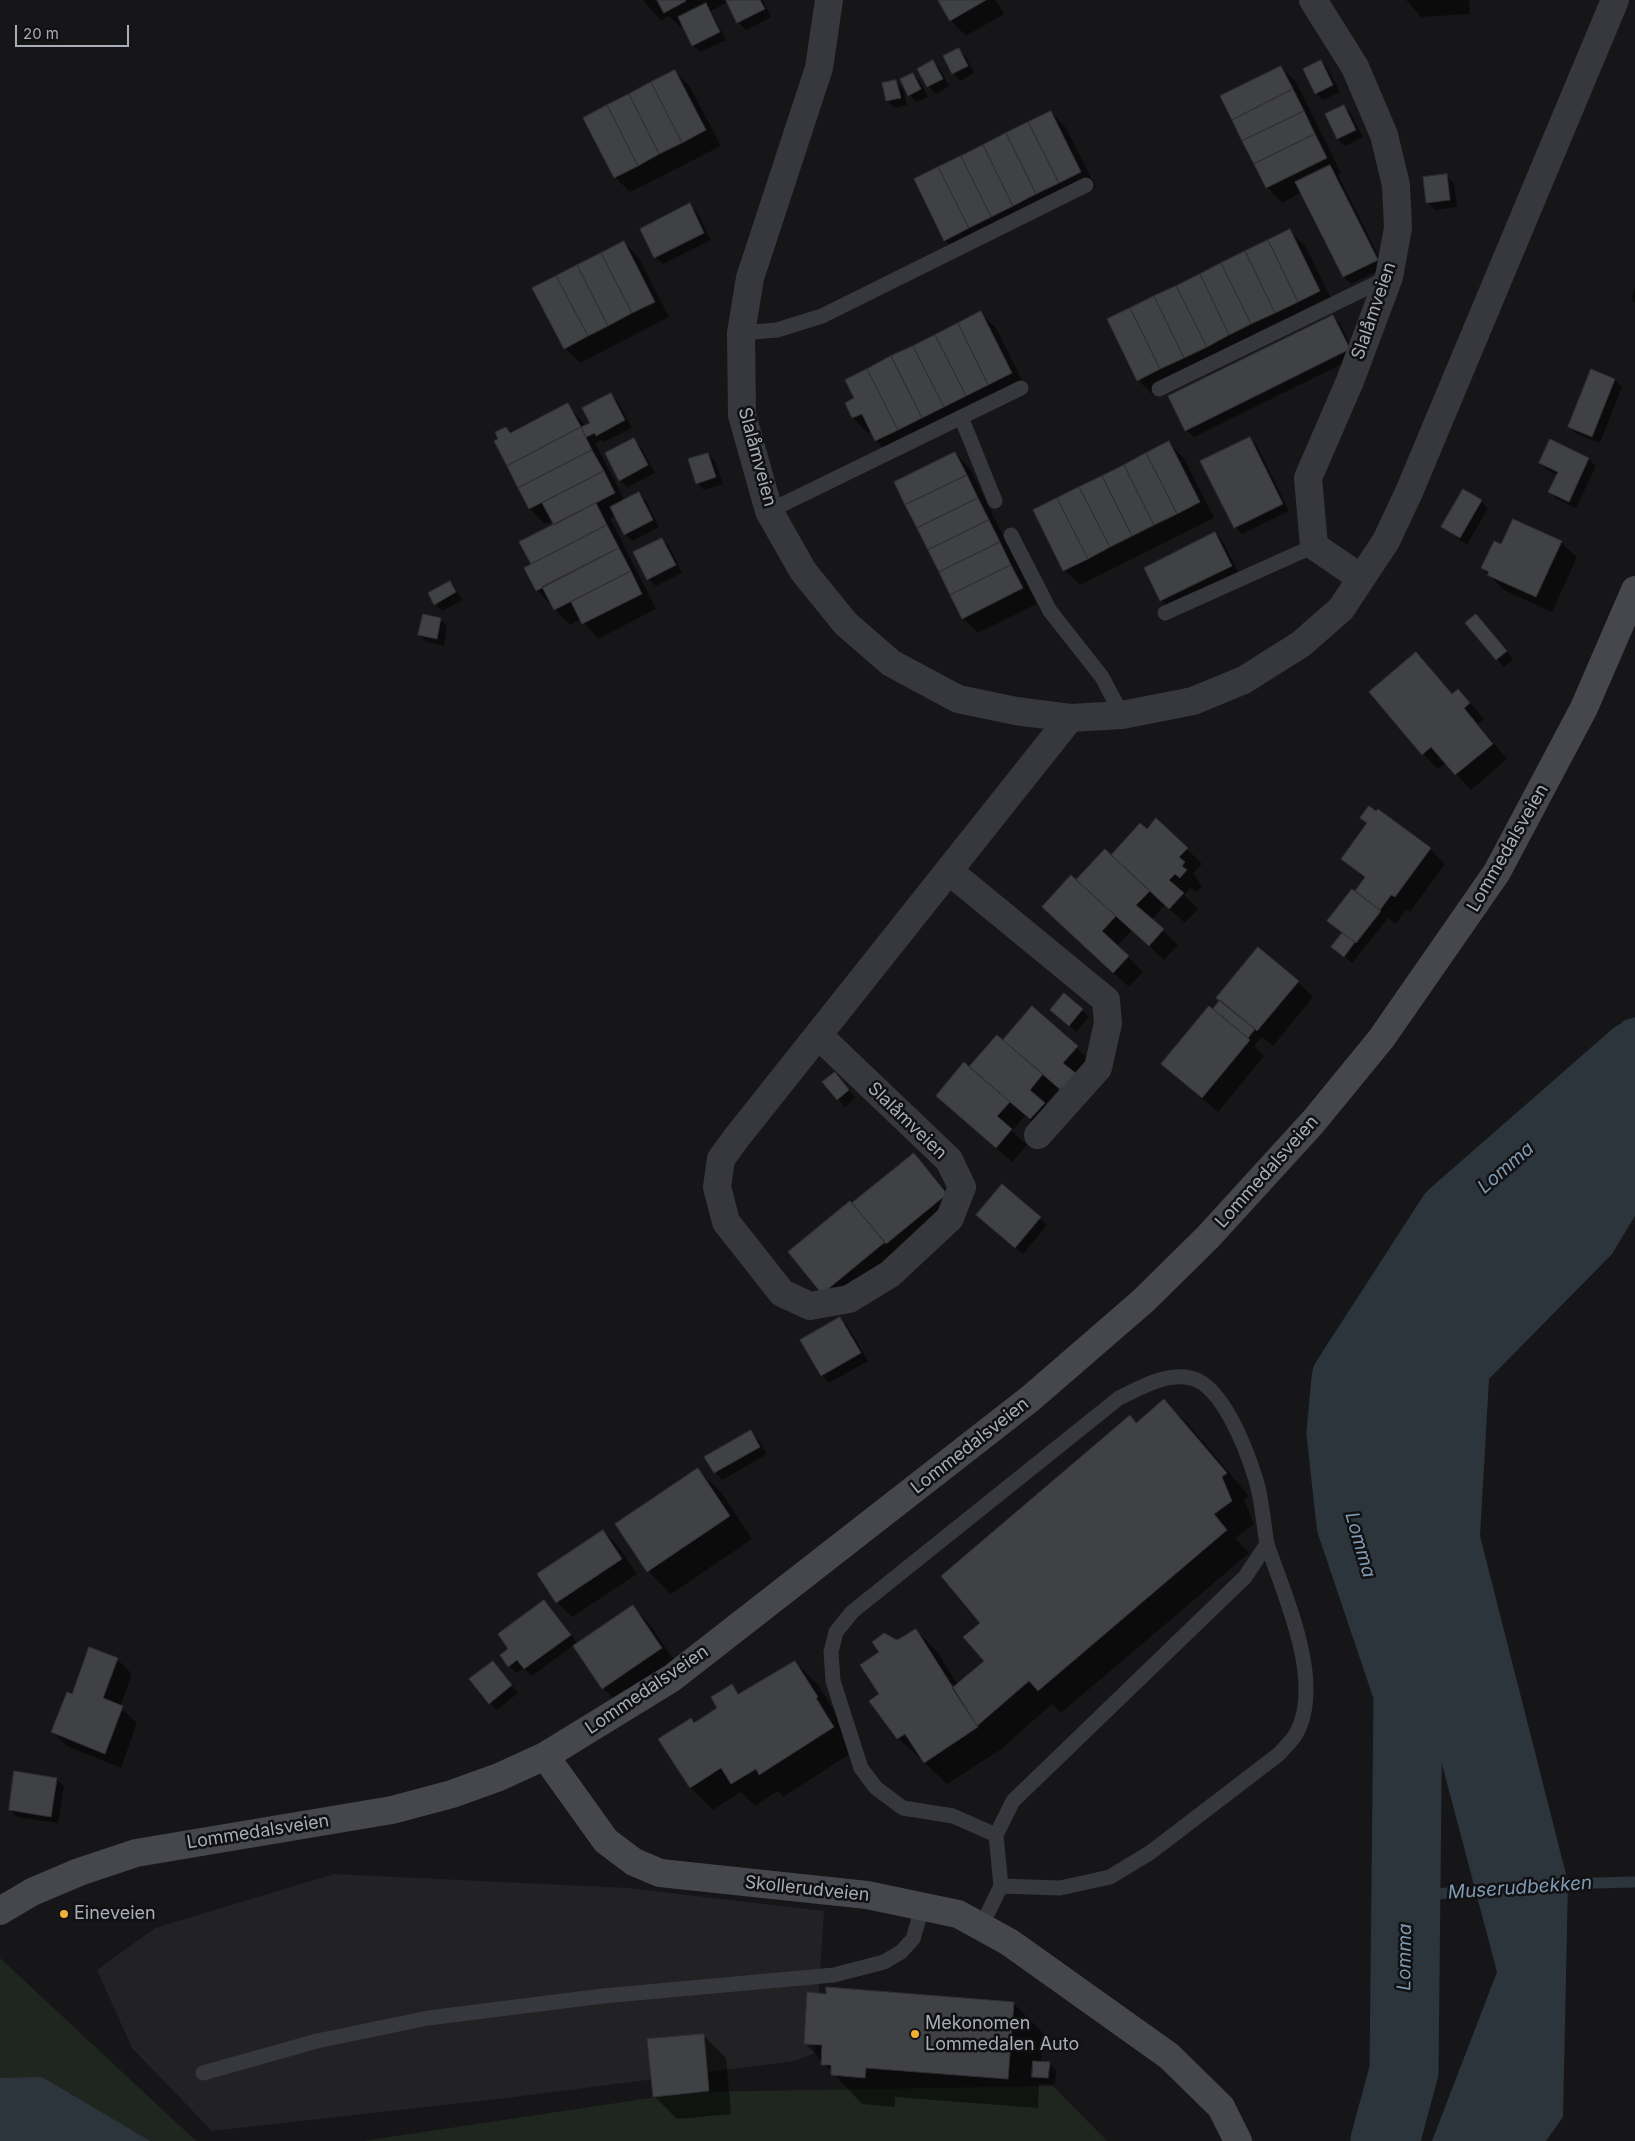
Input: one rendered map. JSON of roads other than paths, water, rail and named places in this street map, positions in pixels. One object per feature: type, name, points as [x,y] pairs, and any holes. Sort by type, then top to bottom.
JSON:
[{"type":"main road","name":"Lommedalsveien","points":[[0,1911],[32,1892],[78,1872],[136,1853],[392,1810],[452,1794],[500,1777],[544,1756],[672,1678],[1031,1398],[1143,1301],[1215,1230],[1313,1122],[1381,1039],[1497,872],[1584,708],[1635,590]]},
{"type":"main road","name":"Skollerudveien","points":[[544,1756],[606,1841],[634,1862],[660,1872],[867,1895],[923,1905],[958,1914],[982,1925],[1094,2001],[1169,2056],[1221,2107],[1238,2141]]},
{"type":"street","name":"Slalåmveien","points":[[829,0],[819,68],[750,278],[742,333],[742,415],[770,511],[803,571],[846,624],[891,663],[958,699],[1016,712],[1070,718],[1122,715],[1193,702],[1244,680],[1308,638],[1341,609],[1386,541],[1409,492],[1616,0]]},
{"type":"street","name":"Slalåmveien","points":[[1313,0],[1355,67],[1384,135],[1396,185],[1398,228],[1390,277],[1350,381],[1308,478],[1314,546]]},
{"type":"street","points":[[1314,546],[1361,578]]},
{"type":"street","name":"Slalåmveien","points":[[818,1035],[949,1160],[962,1187],[950,1218],[890,1274],[849,1299],[810,1306],[782,1293],[766,1276],[726,1222],[717,1187],[721,1159],[818,1035],[1070,718]]},
{"type":"street","points":[[949,871],[1106,1000],[1108,1023],[1098,1068],[1038,1135]]},
{"type":"lane","points":[[742,333],[777,330],[822,316],[1086,185]]},
{"type":"lane","points":[[1159,389],[1390,277]]},
{"type":"lane","points":[[770,511],[1021,388]]},
{"type":"lane","points":[[961,418],[995,502]]},
{"type":"lane","points":[[1011,535],[1050,611],[1102,677],[1122,715]]},
{"type":"lane","points":[[1165,613],[1314,546]]},
{"type":"lane","points":[[996,1835],[953,1816],[903,1808],[876,1788],[861,1768],[833,1680],[831,1652],[836,1632],[852,1612],[1119,1398],[1152,1382],[1172,1378],[1191,1378],[1211,1388],[1229,1415],[1256,1478],[1267,1544],[1298,1640],[1307,1689],[1304,1712],[1296,1734],[1279,1754],[1151,1852],[1110,1877],[1060,1888],[1000,1886]]},
{"type":"lane","points":[[982,1925],[1000,1886],[996,1835],[1012,1801],[1245,1577],[1267,1544]]},
{"type":"lane","points":[[203,2073],[318,2040],[428,2018],[604,1996],[834,1975],[884,1962],[901,1952],[913,1939],[923,1905]]},
{"type":"water","points":[[1635,1017],[1635,1216],[1612,1254],[1489,1379],[1480,1536],[1568,1882],[1563,2117],[1546,2141],[1432,2141],[1497,1972],[1351,1420],[1623,1021]]},
{"type":"water","points":[[42,2077],[150,2141],[0,2141],[0,2078]]},
{"type":"waterway","name":"Lomma","points":[[1385,2141],[1404,2071],[1408,1693],[1351,1524],[1341,1433],[1346,1379],[1452,1215],[1635,1055]]},
{"type":"waterway","name":"Muserudbekken","points":[[1554,1884],[1635,1882]]},
{"type":"waterway","name":"Muserudbekken","points":[[1405,1897],[1491,1889]]},
{"type":"place","name":"Eineveien","points":[[64,1914]]},
{"type":"place","name":"Mekonomen Lommedalen Auto","points":[[915,2034]]}]
